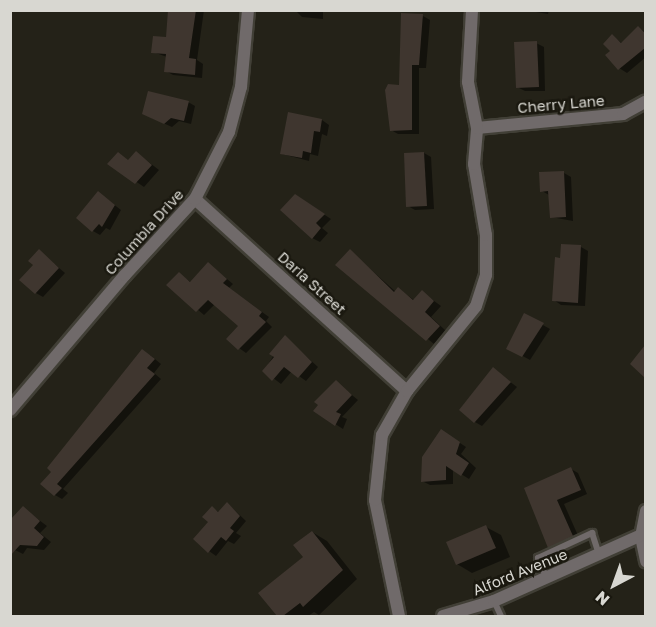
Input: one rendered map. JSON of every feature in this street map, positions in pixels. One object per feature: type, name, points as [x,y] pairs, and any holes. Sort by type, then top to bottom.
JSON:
[{"type":"street","name":"Columbia Drive","points":[[10,410],[124,275],[195,199],[229,132],[241,87],[248,10]]},
{"type":"street","points":[[399,616],[375,500],[382,435],[407,391],[476,306],[486,275],[486,235],[474,164],[477,128],[468,82],[472,10]]},
{"type":"street","name":"Cherry Lane","points":[[477,128],[623,114],[645,101]]},
{"type":"street","name":"Daria Street","points":[[195,199],[407,391]]},
{"type":"street","points":[[645,511],[645,561]]},
{"type":"street","name":"Alford Avenue","points":[[443,616],[494,602],[644,536]]},
{"type":"lane","points":[[547,579],[538,558],[592,533],[600,555]]},
{"type":"lane","points":[[494,602],[501,616]]},
{"type":"building","points":[[168,10],[196,10],[189,58],[196,59],[195,75],[164,72],[166,54],[151,53],[153,36],[166,37]]},
{"type":"building","points":[[401,13],[423,14],[419,65],[412,65],[412,130],[390,131],[385,90],[388,84],[399,85]]},
{"type":"building","points":[[638,26],[645,33],[645,48],[618,70],[605,55],[610,51],[603,44],[612,34],[621,43]]},
{"type":"building","points":[[537,41],[539,87],[516,88],[514,42]]},
{"type":"building","points":[[148,91],[189,101],[184,121],[171,118],[164,124],[142,114]]},
{"type":"building","points":[[288,112],[322,119],[320,132],[314,131],[311,153],[303,151],[302,158],[280,154]]},
{"type":"building","points":[[136,151],[152,165],[135,184],[107,164],[118,152],[128,160]]},
{"type":"building","points":[[424,152],[427,206],[406,207],[404,153]]},
{"type":"building","points":[[564,171],[566,217],[550,218],[548,191],[540,192],[539,172]]},
{"type":"building","points":[[98,191],[115,205],[102,227],[99,224],[92,232],[76,218]]},
{"type":"building","points":[[295,194],[325,214],[316,223],[321,228],[312,239],[280,210]]},
{"type":"building","points":[[561,244],[581,245],[578,303],[552,301],[555,257],[560,258]]},
{"type":"building","points":[[39,249],[59,268],[35,294],[19,280],[33,265],[28,261]]},
{"type":"building","points":[[350,249],[394,292],[398,287],[413,300],[422,290],[434,301],[425,312],[440,326],[426,341],[335,265]]},
{"type":"building","points":[[208,262],[227,279],[223,283],[262,312],[259,316],[266,322],[238,350],[226,339],[238,326],[208,300],[196,312],[166,285],[179,272],[190,282]]},
{"type":"building","points":[[524,313],[544,323],[522,357],[506,349]]},
{"type":"building","points":[[285,335],[312,362],[298,378],[284,367],[272,381],[262,371],[274,357],[269,354]]},
{"type":"building","points":[[645,345],[645,378],[630,364]]},
{"type":"building","points":[[142,349],[155,359],[147,368],[155,374],[57,484],[62,488],[54,496],[40,484],[51,472],[47,468]]},
{"type":"building","points":[[493,367],[511,382],[474,423],[459,410]]},
{"type":"building","points":[[336,380],[352,395],[336,412],[341,414],[335,426],[313,411],[318,405],[314,402]]},
{"type":"building","points":[[441,429],[460,442],[456,454],[469,463],[461,476],[446,466],[446,480],[421,482],[422,457]]},
{"type":"building","points":[[571,467],[581,490],[557,500],[573,536],[548,548],[524,488]]},
{"type":"building","points":[[227,502],[240,516],[230,528],[234,531],[226,541],[221,537],[208,553],[193,539],[208,522],[202,517],[212,506],[218,512]]},
{"type":"building","points":[[23,506],[40,521],[34,528],[44,537],[37,546],[20,545],[10,556],[10,520]]},
{"type":"building","points":[[486,525],[496,548],[456,565],[446,542]]},
{"type":"building","points":[[312,531],[343,570],[303,607],[300,603],[283,616],[277,616],[258,593],[303,557],[293,545]]}]
